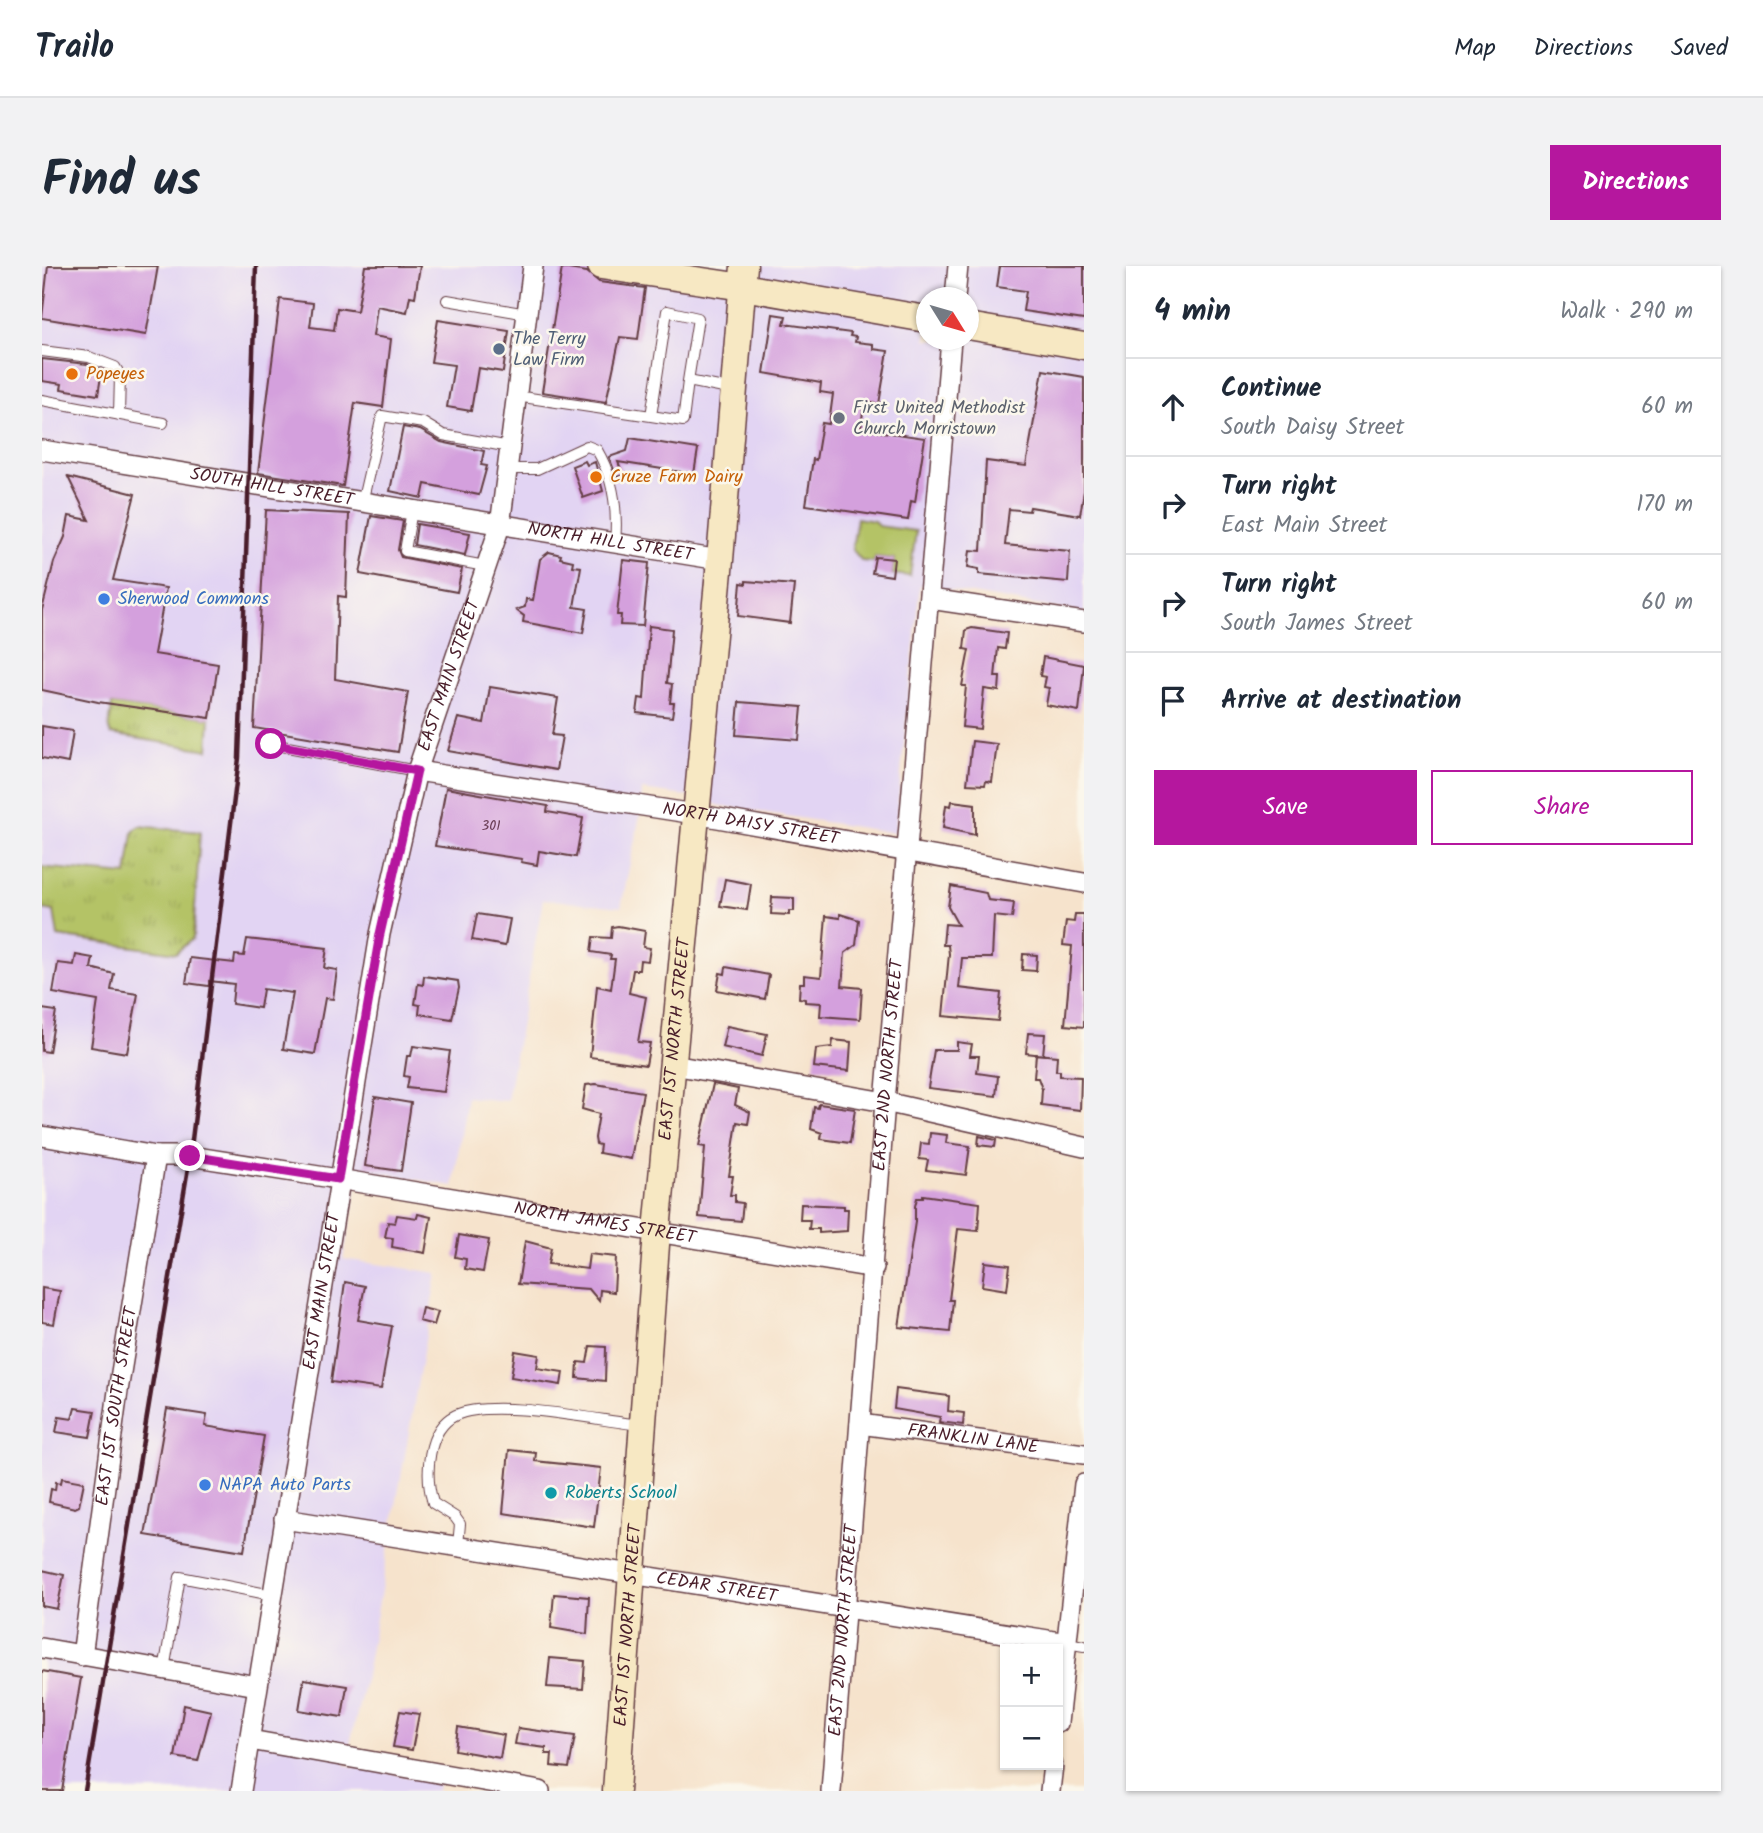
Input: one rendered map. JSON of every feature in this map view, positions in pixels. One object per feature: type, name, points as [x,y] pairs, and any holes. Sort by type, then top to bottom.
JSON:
[{"type":"main road","points":[[601,266],[744,276],[916,317]]},
{"type":"main road","name":"EAST 1ST NORTH STREET","points":[[616,1791],[657,1231],[744,276]]},
{"type":"main road","points":[[979,328],[1084,346]]},
{"type":"street","name":"EAST MAIN STREET","points":[[241,1791],[338,1179],[380,934],[417,771],[500,526],[533,266]]},
{"type":"street","points":[[956,287],[958,266]]},
{"type":"street","name":"EAST 2ND NORTH STREET","points":[[831,1791],[885,1102],[909,851],[950,350]]},
{"type":"street","name":"SOUTH HILL STREET","points":[[42,450],[500,526]]},
{"type":"street","name":"NORTH HILL STREET","points":[[500,526],[720,560]]},
{"type":"street","points":[[930,598],[1084,622]]},
{"type":"street","name":"NORTH DAISY STREET","points":[[417,771],[695,814],[1084,883]]},
{"type":"street","points":[[673,1065],[885,1102],[1084,1147]]},
{"type":"street","name":"NORTH JAMES STREET","points":[[42,1136],[156,1156],[190,1156],[338,1179],[874,1268]]},
{"type":"street","name":"EAST 1ST SOUTH STREET","points":[[82,1656],[118,1391],[156,1156]]},
{"type":"street","name":"FRANKLIN LANE","points":[[860,1424],[1084,1454]]},
{"type":"street","points":[[1061,1707],[1075,1645],[1084,1484]]},
{"type":"street","name":"CEDAR STREET","points":[[284,1519],[634,1572],[845,1610],[1075,1645]]},
{"type":"street","points":[[42,1648],[257,1686]]},
{"type":"street","points":[[250,1740],[540,1791]]},
{"type":"street","points":[[1050,1791],[1052,1770]]},
{"type":"lane","points":[[447,300],[527,314]]},
{"type":"lane","points":[[516,396],[683,421],[698,317],[667,311],[651,416]]},
{"type":"lane","points":[[42,351],[110,362],[120,375],[119,415]]},
{"type":"lane","points":[[688,381],[735,390]]},
{"type":"lane","points":[[42,400],[163,424]]},
{"type":"lane","points":[[362,502],[382,416],[423,423],[443,435],[510,447]]},
{"type":"lane","points":[[507,469],[533,470],[587,446],[597,450],[618,515],[614,543]]},
{"type":"lane","points":[[412,510],[405,551],[485,566]]},
{"type":"lane","points":[[271,744],[417,771]]},
{"type":"lane","points":[[458,1545],[460,1524],[455,1517],[433,1503],[429,1489],[432,1443],[444,1424],[455,1416],[477,1410],[501,1409],[644,1426]]},
{"type":"lane","points":[[164,1670],[180,1577],[271,1595]]},
{"type":"shaded area","points":[[42,266],[1084,266],[1084,613],[920,585],[895,833],[717,805],[709,799],[642,790],[641,810],[621,907],[543,899],[507,1101],[467,1097],[453,1186],[360,1169],[343,1259],[437,1273],[366,1675],[345,1765],[438,1782],[437,1791],[42,1791]]},
{"type":"green space","points":[[857,518],[874,521],[878,526],[916,531],[910,576],[892,574],[894,559],[875,557],[874,562],[862,561],[852,549]]},
{"type":"green space","points":[[112,704],[210,718],[208,750],[111,734],[109,729]]},
{"type":"green space","points":[[139,826],[200,832],[193,938],[176,953],[58,936],[54,911],[42,909],[42,867],[127,875],[133,832]]},
{"type":"building","points":[[48,266],[158,266],[146,335],[42,318]]},
{"type":"building","points":[[365,266],[420,266],[415,297],[410,296],[407,312],[377,306],[373,336],[391,339],[383,407],[355,403],[343,486],[258,473],[280,299],[313,303],[310,327],[334,330],[337,308],[357,311]]},
{"type":"building","points":[[1000,266],[1084,266],[1084,320],[1023,311],[1026,291],[997,287]]},
{"type":"building","points":[[562,268],[587,272],[599,282],[645,288],[638,339],[620,337],[606,402],[542,392]]},
{"type":"building","name":"First United Methodist Church Morristown","points":[[773,314],[786,316],[784,324],[851,333],[850,336],[856,337],[855,342],[873,344],[873,349],[888,351],[879,404],[864,402],[861,429],[925,438],[915,502],[911,501],[908,520],[806,505],[813,459],[816,460],[822,423],[829,424],[833,394],[820,392],[821,383],[764,373]]},
{"type":"building","points":[[438,320],[509,331],[503,372],[478,368],[471,411],[447,407],[454,365],[431,362]]},
{"type":"building","name":"Popeyes","points":[[42,359],[87,364],[102,370],[98,395],[61,389],[62,384],[42,381]]},
{"type":"building","points":[[1043,370],[1084,377],[1084,491],[1080,515],[1030,507],[1029,511],[1009,509],[1005,545],[1070,551],[1068,582],[979,574],[979,569],[968,567],[970,550],[981,551],[986,461],[1026,466]]},
{"type":"building","points":[[403,427],[420,430],[441,442],[484,451],[481,465],[487,466],[479,495],[425,484],[422,498],[390,491]]},
{"type":"building","points":[[630,438],[698,449],[694,474],[618,462],[623,475],[617,477],[609,457],[627,451]]},
{"type":"building","points":[[585,461],[587,465],[595,462],[603,491],[583,498],[572,466]]},
{"type":"building","name":"Sherwood Commons","points":[[68,477],[135,494],[113,580],[166,588],[154,654],[218,664],[210,718],[98,702],[42,690],[42,610],[54,562],[65,537],[69,516],[89,520]]},
{"type":"building","points":[[266,510],[349,514],[346,597],[338,596],[335,679],[408,692],[398,752],[254,728]]},
{"type":"building","points":[[371,516],[403,521],[398,550],[401,557],[462,569],[457,592],[360,574]]},
{"type":"building","points":[[417,524],[470,533],[465,555],[414,545]]},
{"type":"building","points":[[549,552],[573,561],[572,566],[581,567],[574,607],[587,609],[583,633],[523,622],[524,616],[516,610],[525,607],[526,599],[533,600],[540,559]]},
{"type":"building","points":[[875,557],[894,559],[892,576],[872,573]]},
{"type":"building","points":[[623,560],[649,563],[643,626],[620,625],[621,615],[617,615]]},
{"type":"building","points":[[746,581],[794,585],[790,623],[738,616],[741,583],[746,584]]},
{"type":"building","points":[[649,626],[672,629],[667,683],[672,684],[672,717],[637,713],[639,698],[644,699]]},
{"type":"building","points":[[972,628],[1007,633],[1005,649],[998,648],[995,677],[1000,677],[999,691],[984,689],[980,729],[962,727],[966,686],[962,686],[969,650],[964,649],[966,630]]},
{"type":"building","points":[[1043,657],[1084,665],[1079,711],[1046,705],[1049,688],[1044,687],[1046,677],[1040,676]]},
{"type":"building","points":[[490,687],[558,698],[552,735],[562,736],[556,770],[448,751],[458,718],[484,723]]},
{"type":"building","points":[[739,702],[802,707],[799,740],[736,735]]},
{"type":"building","points":[[42,726],[73,731],[68,763],[42,758]]},
{"type":"building","points":[[972,741],[997,744],[992,782],[986,781],[985,785],[967,784]]},
{"type":"building","points":[[446,788],[548,806],[547,812],[583,818],[576,857],[539,851],[537,865],[521,862],[522,859],[435,846]]},
{"type":"building","points":[[952,801],[975,804],[975,835],[943,828],[946,805],[951,806]]},
{"type":"building","points":[[725,879],[751,884],[747,910],[720,906]]},
{"type":"building","points":[[951,886],[986,893],[988,900],[1014,903],[1012,918],[994,916],[992,958],[962,958],[959,988],[1001,993],[998,1021],[943,1016],[949,954],[948,945],[943,945],[945,924],[958,925],[948,907]]},
{"type":"building","points":[[772,897],[794,898],[794,911],[789,911],[789,915],[771,914]]},
{"type":"building","points":[[477,914],[510,919],[505,946],[472,940]]},
{"type":"building","points":[[840,914],[859,920],[856,945],[845,953],[842,986],[862,988],[860,1019],[820,1016],[821,1003],[805,1002],[805,999],[799,998],[800,983],[804,983],[804,975],[821,977],[826,916],[840,918]]},
{"type":"building","points":[[1075,914],[1084,914],[1084,1027],[1065,1025],[1072,946],[1063,945],[1066,921],[1074,922]]},
{"type":"building","points":[[612,927],[645,931],[643,947],[650,948],[648,961],[640,960],[639,970],[633,970],[629,993],[646,997],[638,1042],[650,1043],[646,1065],[590,1057],[597,986],[611,989],[615,959],[610,959],[611,955],[591,952],[593,937],[611,938]]},
{"type":"building","points":[[247,939],[327,948],[324,968],[337,970],[333,999],[325,998],[315,1054],[283,1049],[293,993],[263,989],[260,1008],[232,1004],[234,984],[209,981],[209,986],[186,983],[190,958],[234,963],[235,955],[244,956]]},
{"type":"building","points":[[1023,954],[1037,955],[1036,971],[1022,970]]},
{"type":"building","points":[[76,955],[93,958],[91,968],[114,974],[111,990],[138,994],[127,1053],[91,1047],[98,1001],[53,993],[58,963],[74,965]]},
{"type":"building","points":[[726,967],[769,975],[765,999],[717,990],[720,973],[725,974]]},
{"type":"building","points":[[424,976],[458,981],[452,1019],[419,1014],[420,1005],[415,1004],[418,984],[423,985]]},
{"type":"building","points":[[42,1009],[56,1011],[49,1052],[42,1051]]},
{"type":"building","points":[[727,1026],[767,1034],[762,1056],[722,1047]]},
{"type":"building","points":[[1028,1033],[1045,1034],[1043,1055],[1026,1053]]},
{"type":"building","points":[[833,1040],[851,1042],[849,1071],[814,1067],[816,1049],[832,1047]]},
{"type":"building","points":[[957,1042],[972,1044],[970,1056],[979,1056],[977,1073],[998,1076],[996,1096],[928,1088],[934,1050],[957,1050]]},
{"type":"building","points":[[413,1046],[450,1051],[444,1092],[407,1088],[409,1077],[404,1076],[407,1056],[411,1056]]},
{"type":"building","points":[[1036,1054],[1057,1056],[1056,1071],[1060,1071],[1060,1076],[1081,1077],[1080,1110],[1041,1105],[1042,1089],[1038,1078],[1034,1078]]},
{"type":"building","points":[[596,1084],[643,1092],[631,1159],[599,1153],[600,1145],[596,1144],[595,1138],[599,1114],[582,1109],[586,1085]]},
{"type":"building","points":[[713,1084],[738,1089],[735,1105],[750,1112],[748,1124],[737,1122],[729,1176],[733,1176],[730,1195],[735,1195],[735,1202],[743,1203],[741,1221],[699,1217],[705,1147],[699,1146]]},
{"type":"building","points":[[375,1097],[411,1103],[401,1171],[365,1166]]},
{"type":"building","points":[[819,1104],[855,1109],[850,1143],[821,1139],[822,1133],[811,1129],[814,1107],[818,1108]]},
{"type":"building","points":[[930,1133],[947,1135],[946,1143],[970,1146],[966,1175],[926,1170],[928,1160],[919,1159],[921,1143],[929,1144]]},
{"type":"building","points":[[979,1136],[996,1140],[995,1147],[978,1145]]},
{"type":"building","points":[[923,1195],[980,1203],[978,1231],[958,1229],[949,1300],[953,1300],[950,1332],[899,1327],[915,1206],[917,1198],[923,1198]]},
{"type":"building","points":[[801,1204],[844,1206],[844,1209],[848,1209],[847,1231],[819,1233],[819,1229],[809,1229],[810,1220],[800,1220]]},
{"type":"building","points":[[418,1214],[431,1217],[425,1253],[392,1247],[393,1238],[385,1237],[388,1222],[395,1223],[397,1215],[417,1218]]},
{"type":"building","points":[[459,1235],[489,1240],[483,1272],[465,1269],[466,1259],[455,1257]]},
{"type":"building","points":[[525,1241],[551,1248],[548,1264],[587,1269],[589,1254],[616,1257],[614,1292],[600,1290],[599,1301],[589,1289],[518,1284]]},
{"type":"building","points":[[985,1262],[1010,1265],[1007,1290],[982,1286]]},
{"type":"building","points":[[345,1282],[365,1286],[358,1320],[392,1326],[381,1389],[331,1382]]},
{"type":"building","points":[[42,1288],[60,1291],[54,1324],[42,1322]]},
{"type":"building","points":[[422,1308],[438,1312],[434,1325],[419,1321]]},
{"type":"building","points":[[590,1346],[606,1347],[605,1381],[577,1378],[578,1362],[587,1363]]},
{"type":"building","points":[[515,1351],[539,1355],[537,1368],[563,1372],[561,1385],[511,1377]]},
{"type":"building","points":[[896,1389],[949,1396],[948,1411],[964,1413],[963,1425],[939,1422],[940,1417],[894,1409]]},
{"type":"building","points":[[75,1408],[95,1411],[90,1437],[56,1432],[59,1417],[72,1419]]},
{"type":"building","name":"NAPA Auto Parts","points":[[167,1409],[207,1415],[205,1426],[264,1436],[244,1551],[145,1535]]},
{"type":"building","name":"Roberts School","points":[[509,1450],[536,1453],[535,1461],[601,1468],[594,1527],[503,1513]]},
{"type":"building","points":[[62,1478],[84,1482],[79,1506],[75,1508],[49,1502],[51,1489],[55,1490],[56,1482],[61,1483]]},
{"type":"building","points":[[42,1570],[64,1575],[57,1609],[42,1606]]},
{"type":"building","points":[[554,1594],[589,1597],[587,1634],[551,1628]]},
{"type":"building","points":[[550,1658],[585,1661],[583,1689],[547,1687]]},
{"type":"building","points":[[42,1671],[81,1678],[62,1791],[42,1791]]},
{"type":"building","points":[[304,1679],[347,1686],[342,1717],[299,1710]]},
{"type":"building","points":[[184,1705],[211,1711],[198,1761],[175,1757]]},
{"type":"building","points":[[400,1711],[419,1714],[412,1750],[393,1747]]},
{"type":"building","points":[[458,1727],[504,1735],[500,1758],[455,1750]]},
{"type":"building","points":[[518,1728],[575,1736],[569,1768],[551,1766],[552,1754],[546,1754],[546,1748],[515,1744]]},
{"type":"railway","points":[[85,1791],[190,1156],[239,758],[256,266]]},
{"type":"place","name":"The Terry Law Firm","points":[[499,349]]},
{"type":"place","name":"Popeyes","points":[[72,374]]},
{"type":"place","name":"First United Methodist Church Morristown","points":[[839,418]]},
{"type":"place","name":"Cruze Farm Dairy","points":[[596,477]]},
{"type":"place","name":"Sherwood Commons","points":[[104,599]]},
{"type":"place","name":"NAPA Auto Parts","points":[[205,1485]]},
{"type":"place","name":"Roberts School","points":[[551,1493]]},
{"type":"route","points":[[190,1156],[338,1179],[380,934],[417,771],[271,744]]}]
